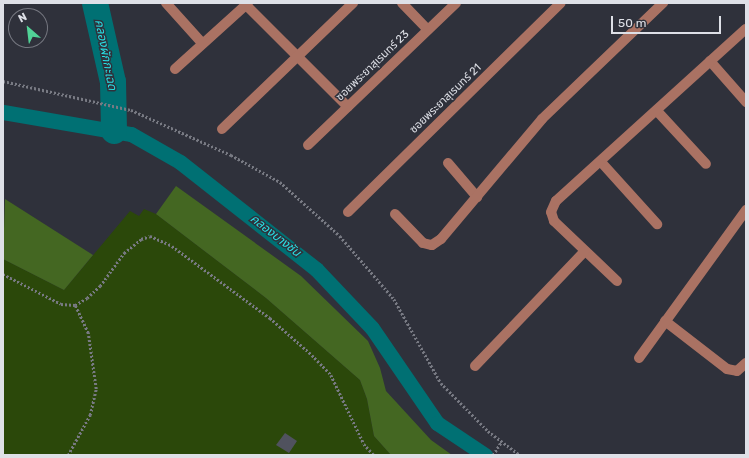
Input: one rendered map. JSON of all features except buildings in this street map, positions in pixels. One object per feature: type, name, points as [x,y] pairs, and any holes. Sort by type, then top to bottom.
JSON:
[{"type":"street","points":[[166,3],[202,43]]},
{"type":"street","points":[[222,129],[353,3]]},
{"type":"street","points":[[402,3],[428,30]]},
{"type":"street","name":"ซอยพระยาสุเรนทร์ 23","points":[[308,146],[456,3]]},
{"type":"street","name":"ซอยพระยาสุเรนทร์ 21","points":[[348,212],[561,3]]},
{"type":"street","points":[[395,214],[423,243],[432,245],[441,239],[542,119],[663,3]]},
{"type":"street","points":[[175,69],[202,43],[247,4],[348,107]]},
{"type":"street","points":[[617,281],[584,252],[554,221],[551,212],[556,201],[601,162],[746,28]]},
{"type":"street","points":[[710,61],[746,102]]},
{"type":"street","points":[[657,111],[706,164]]},
{"type":"street","points":[[601,162],[657,224]]},
{"type":"street","points":[[448,163],[477,197]]},
{"type":"street","points":[[639,358],[746,210]]},
{"type":"street","points":[[475,366],[584,252]]},
{"type":"street","points":[[665,321],[727,369],[737,371],[746,363]]},
{"type":"path","points":[[3,81],[131,110],[231,155],[280,182],[340,236],[389,293],[441,383],[501,443],[520,455]]},
{"type":"path","points":[[3,274],[61,304],[75,305],[87,298],[100,286],[124,253],[141,240],[150,236],[172,246],[270,318],[312,355],[331,375],[364,444],[374,455]]},
{"type":"path","points":[[68,455],[90,415],[96,389],[88,333],[75,305]]},
{"type":"path","points":[[493,455],[501,443]]},
{"type":"green space","points":[[176,186],[301,276],[368,341],[380,368],[386,391],[431,440],[452,455],[391,455],[374,436],[367,399],[360,380],[266,298],[156,214]]},
{"type":"green space","points":[[5,199],[93,255],[64,290],[3,259]]},
{"type":"green space","points":[[144,209],[156,214],[266,298],[360,380],[367,399],[374,436],[391,455],[3,455],[3,259],[64,290],[130,211],[139,216]]},
{"type":"waterway","name":"คลองผักกะเฉด","points":[[95,3],[113,82],[114,131]]},
{"type":"waterway","name":"คลองบางชัน","points":[[3,112],[131,134],[180,162],[316,269],[372,328],[437,423],[485,455]]}]
